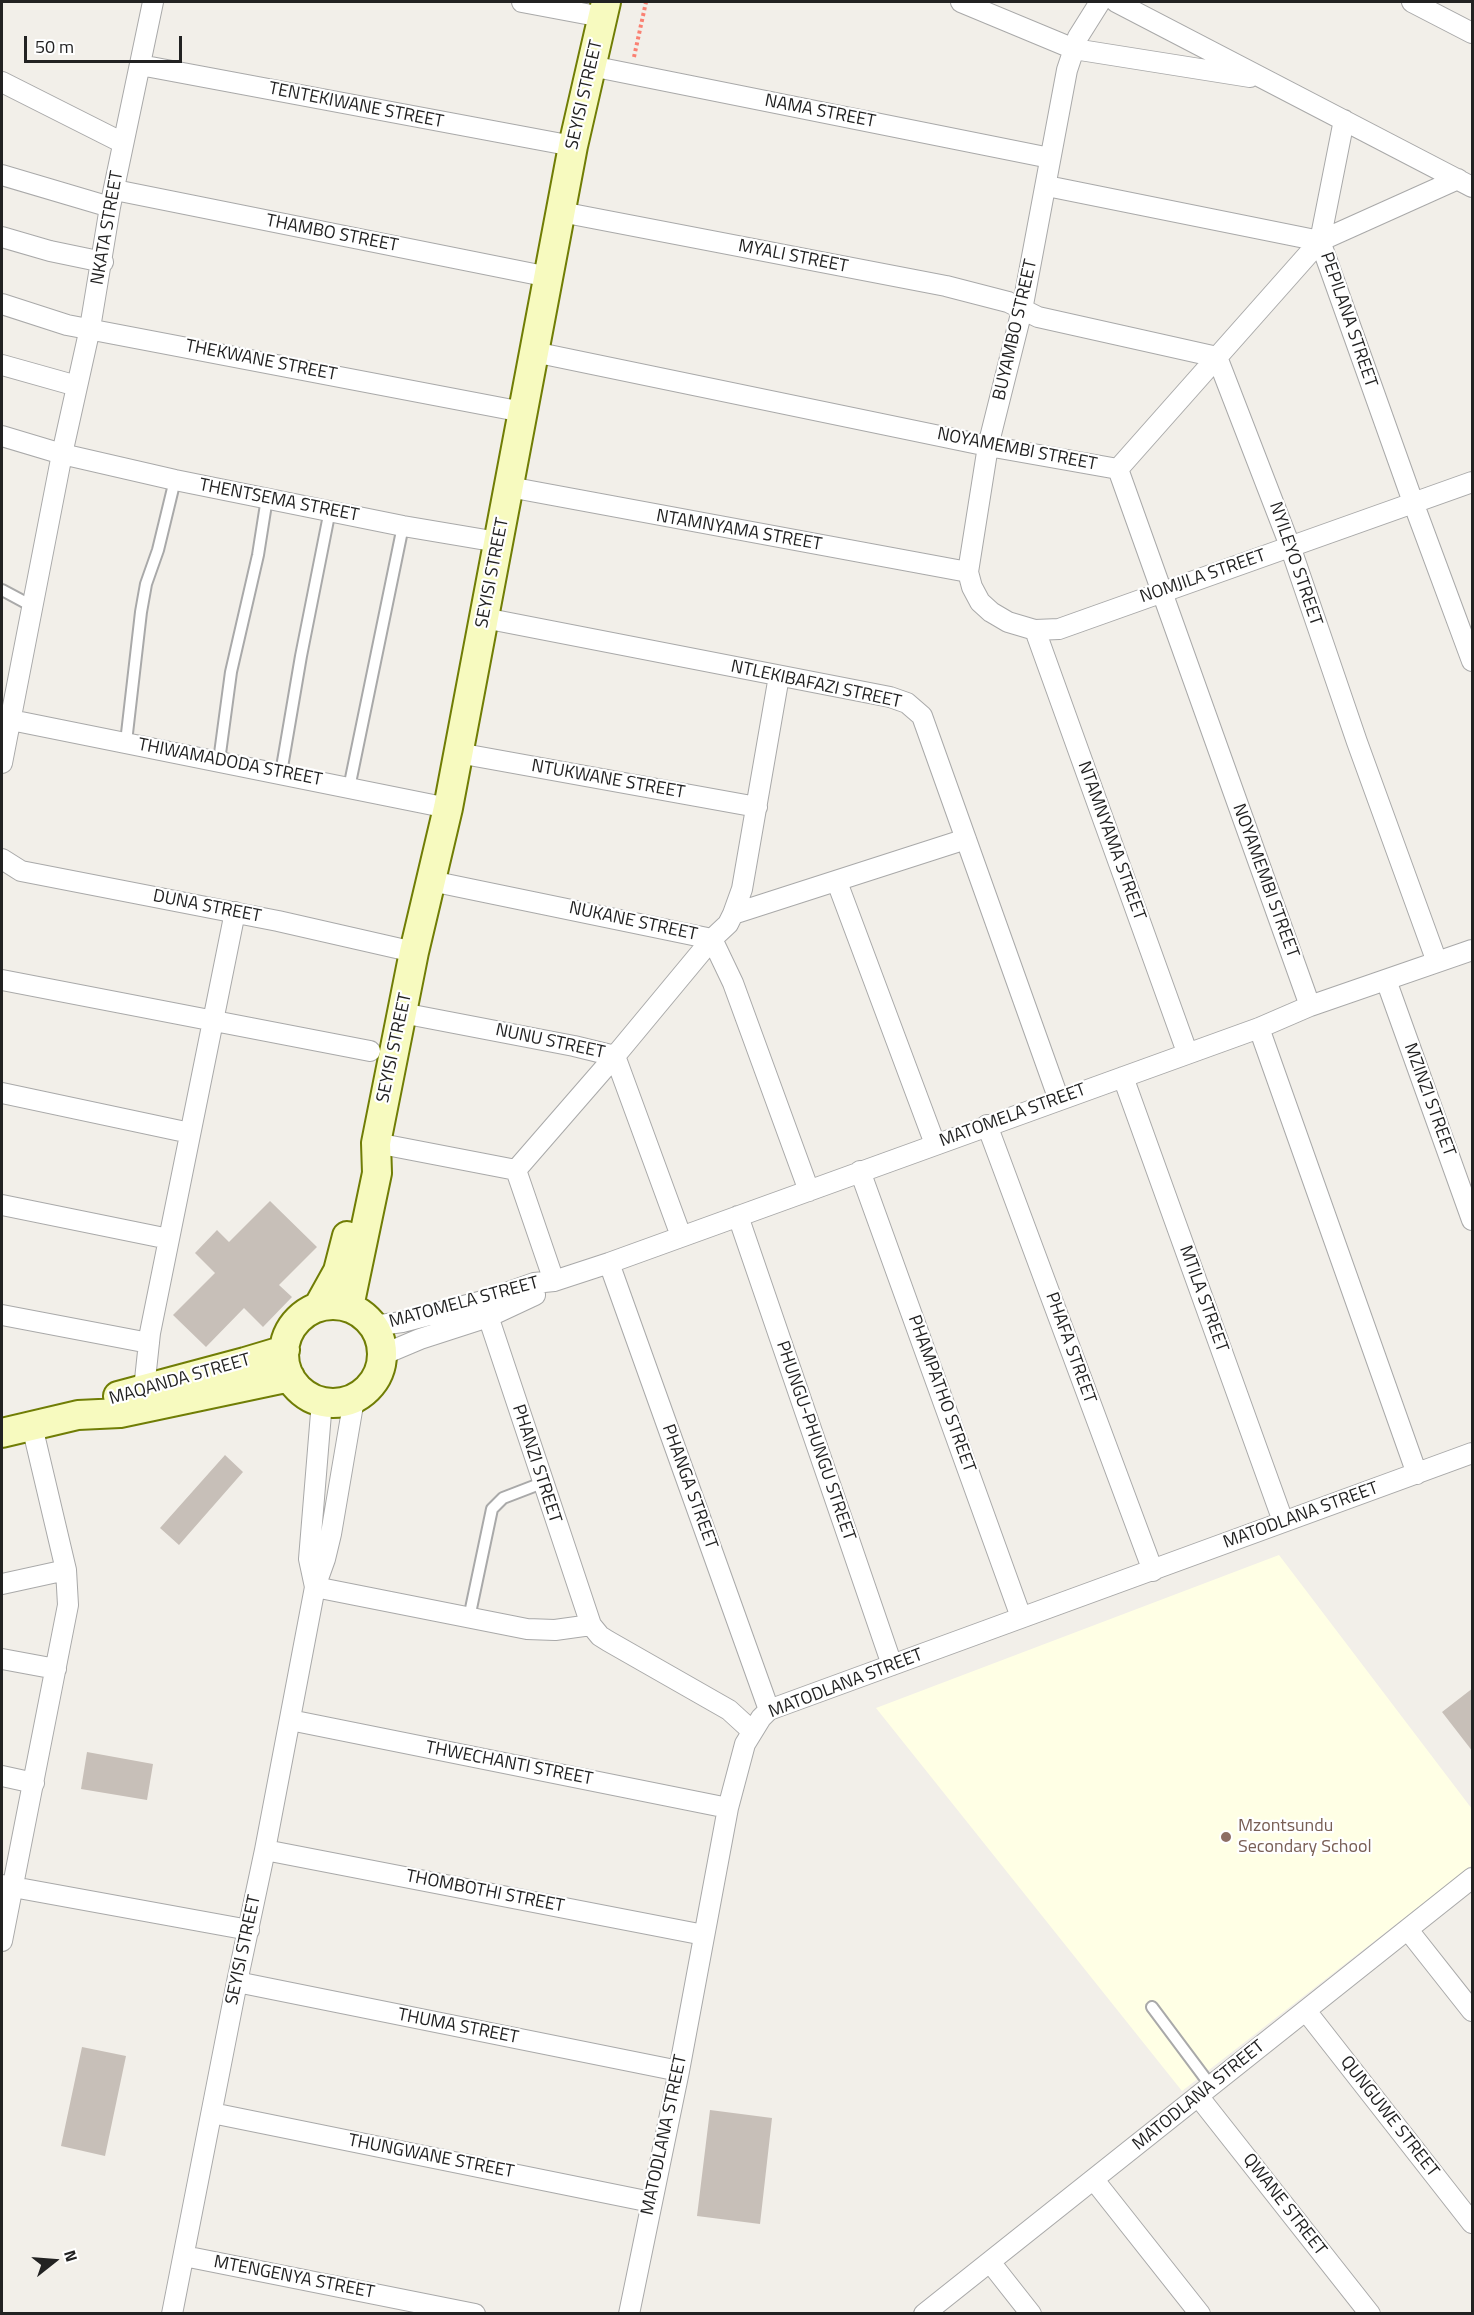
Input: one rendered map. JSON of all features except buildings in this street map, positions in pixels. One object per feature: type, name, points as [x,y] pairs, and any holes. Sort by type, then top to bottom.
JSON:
[{"type":"street","name":"NKATA STREET","points":[[62,454],[90,328],[123,143],[153,2]]},
{"type":"street","points":[[522,2],[604,9]]},
{"type":"street","points":[[961,2],[1074,49],[1268,80]]},
{"type":"street","name":"BUYAMBO STREET","points":[[968,572],[988,446],[1022,310],[1067,70],[1078,38],[1100,2]]},
{"type":"street","points":[[1116,2],[1465,183]]},
{"type":"street","points":[[1412,2],[1473,33]]},
{"type":"street","name":"SEYISI STREET","points":[[349,1307],[377,1173],[376,1143],[414,952],[448,808],[573,146],[604,9]]},
{"type":"street","name":"TENTEKIWANE STREET","points":[[140,65],[573,146]]},
{"type":"street","name":"NAMA STREET","points":[[591,66],[1050,158]]},
{"type":"street","points":[[2,82],[123,143]]},
{"type":"street","points":[[1320,240],[1344,120]]},
{"type":"street","name":"THAMBO STREET","points":[[2,175],[113,199],[549,277]]},
{"type":"street","points":[[1118,469],[1320,240],[1465,183]]},
{"type":"street","name":"PEPILANA STREET","points":[[1047,186],[1320,240],[1413,502],[1473,661]]},
{"type":"street","name":"MYALI STREET","points":[[561,212],[946,286],[1008,302],[1022,310]]},
{"type":"street","points":[[2,237],[50,251],[103,262]]},
{"type":"street","name":"THEKWANE STREET","points":[[2,304],[68,325],[523,412]]},
{"type":"street","points":[[1022,310],[1038,316],[1217,357]]},
{"type":"street","name":"NOYAMEMBI STREET","points":[[534,352],[988,446],[1118,469],[1310,1006]]},
{"type":"street","name":"NYILEYO STREET","points":[[1217,357],[1290,546],[1331,668],[1437,962]]},
{"type":"street","points":[[2,365],[77,386]]},
{"type":"street","name":"THENTSEMA STREET","points":[[2,436],[62,454],[175,480],[403,526],[498,542]]},
{"type":"street","points":[[2,763],[62,454]]},
{"type":"street","name":"NOMJILA STREET","points":[[1035,630],[1059,629],[1473,482]]},
{"type":"street","name":"NTAMNYAMA STREET","points":[[509,487],[968,572]]},
{"type":"street","points":[[968,572],[972,587],[980,602],[991,612],[1008,622],[1035,630]]},
{"type":"street","name":"NTLEKIBAFAZI STREET","points":[[484,618],[890,698],[907,704],[922,716],[1059,1100]]},
{"type":"street","name":"NTAMNYAMA STREET","points":[[1035,630],[1187,1052]]},
{"type":"street","points":[[519,1179],[615,1056],[712,939],[728,924],[742,889],[779,676]]},
{"type":"street","name":"THIWAMADODA STREET","points":[[11,720],[448,808]]},
{"type":"street","name":"NTUKWANE STREET","points":[[458,753],[757,807]]},
{"type":"street","points":[[733,914],[966,839]]},
{"type":"street","name":"DUNA STREET","points":[[2,859],[21,871],[235,912],[414,952]]},
{"type":"street","name":"NUKANE STREET","points":[[431,881],[712,939],[733,983],[809,1191]]},
{"type":"street","points":[[837,882],[935,1144]]},
{"type":"street","points":[[144,1389],[149,1343],[235,912]]},
{"type":"street","name":"MATOMELA STREET","points":[[374,1326],[485,1309],[540,1293],[554,1281],[1259,1028],[1310,1006],[1473,950]]},
{"type":"street","points":[[2,980],[370,1052]]},
{"type":"street","name":"MZINZI STREET","points":[[1386,980],[1473,1220]]},
{"type":"street","name":"NUNU STREET","points":[[402,1013],[615,1056],[681,1236]]},
{"type":"street","points":[[1259,1028],[1417,1474]]},
{"type":"street","name":"MTILA STREET","points":[[1123,1077],[1283,1521]]},
{"type":"street","points":[[2,1093],[190,1133]]},
{"type":"street","name":"PHAFA STREET","points":[[987,1125],[1153,1571]]},
{"type":"street","points":[[376,1143],[519,1179]]},
{"type":"street","name":"SEYISI STREET","points":[[318,1307],[338,1271],[363,1166],[376,1143]]},
{"type":"street","name":"PHAMPATHO STREET","points":[[860,1171],[1021,1617]]},
{"type":"street","points":[[519,1179],[554,1281]]},
{"type":"street","points":[[2,1205],[169,1239]]},
{"type":"street","name":"PHUNGU-PHUNGU STREET","points":[[738,1216],[892,1665]]},
{"type":"street","name":"PHANGA STREET","points":[[609,1263],[769,1710]]},
{"type":"street","points":[[334,1305],[349,1307],[363,1315],[374,1326],[380,1340],[382,1355],[377,1376],[371,1386],[354,1399],[333,1403],[322,1401],[307,1395],[290,1377],[285,1350],[288,1335],[295,1323],[306,1313],[318,1307],[334,1305]]},
{"type":"street","name":"MATOMELA STREET","points":[[382,1355],[485,1309]]},
{"type":"street","name":"PHANZI STREET","points":[[485,1309],[591,1625]]},
{"type":"street","points":[[2,1316],[149,1343]]},
{"type":"street","name":"MAQANDA STREET","points":[[78,1415],[114,1397],[285,1350]]},
{"type":"street","name":"MAQANDA STREET","points":[[2,1433],[78,1415],[120,1413],[290,1377]]},
{"type":"street","name":"SEYISI STREET","points":[[172,2313],[315,1587],[326,1559],[331,1534],[354,1399]]},
{"type":"street","name":"SEYISI STREET","points":[[315,1587],[309,1558],[322,1401]]},
{"type":"street","points":[[2,1941],[7,1886],[34,1783],[68,1605],[66,1570],[32,1426]]},
{"type":"street","name":"MATODLANA STREET","points":[[628,2313],[678,2071],[728,1808],[745,1744],[769,1710],[1473,1453]]},
{"type":"street","points":[[2,1584],[66,1570]]},
{"type":"street","points":[[315,1587],[543,1631],[591,1625],[600,1636],[608,1641],[729,1710],[752,1731]]},
{"type":"street","points":[[2,1659],[56,1669]]},
{"type":"street","name":"THWECHANTI STREET","points":[[290,1720],[728,1808]]},
{"type":"street","points":[[2,1776],[34,1783]]},
{"type":"street","name":"THOMBOTHI STREET","points":[[265,1850],[704,1935]]},
{"type":"street","name":"MATODLANA STREET","points":[[924,2313],[1473,1878]]},
{"type":"street","points":[[7,1886],[249,1930]]},
{"type":"street","points":[[1408,1930],[1473,2011]]},
{"type":"street","name":"THUMA STREET","points":[[237,1982],[678,2071]]},
{"type":"street","name":"QUNGUWE STREET","points":[[1306,2011],[1473,2223]]},
{"type":"street","name":"QWANE STREET","points":[[1205,2091],[1370,2313]]},
{"type":"street","name":"THUNGWANE STREET","points":[[212,2113],[651,2202]]},
{"type":"street","points":[[1094,2180],[1200,2313]]},
{"type":"street","name":"MTENGENYA STREET","points":[[184,2256],[475,2313]]},
{"type":"street","points":[[990,2262],[1031,2313]]},
{"type":"lane","points":[[126,742],[146,584],[158,550],[175,480]]},
{"type":"lane","points":[[219,761],[233,660],[258,555],[267,498]]},
{"type":"lane","points":[[281,773],[330,510]]},
{"type":"lane","points":[[349,788],[403,526]]},
{"type":"lane","points":[[2,590],[32,606]]},
{"type":"lane","points":[[469,1618],[492,1509],[503,1498],[542,1483]]},
{"type":"lane","points":[[1152,2007],[1205,2091]]},
{"type":"path","points":[[631,75],[646,2]]},
{"type":"shaded area","name":"Mzontsundu Secondary School","points":[[1279,1555],[1472,1809],[1472,1865],[1182,2091],[876,1708]]},
{"type":"place","name":"Mzontsundu Secondary School","points":[[1226,1837]]}]
